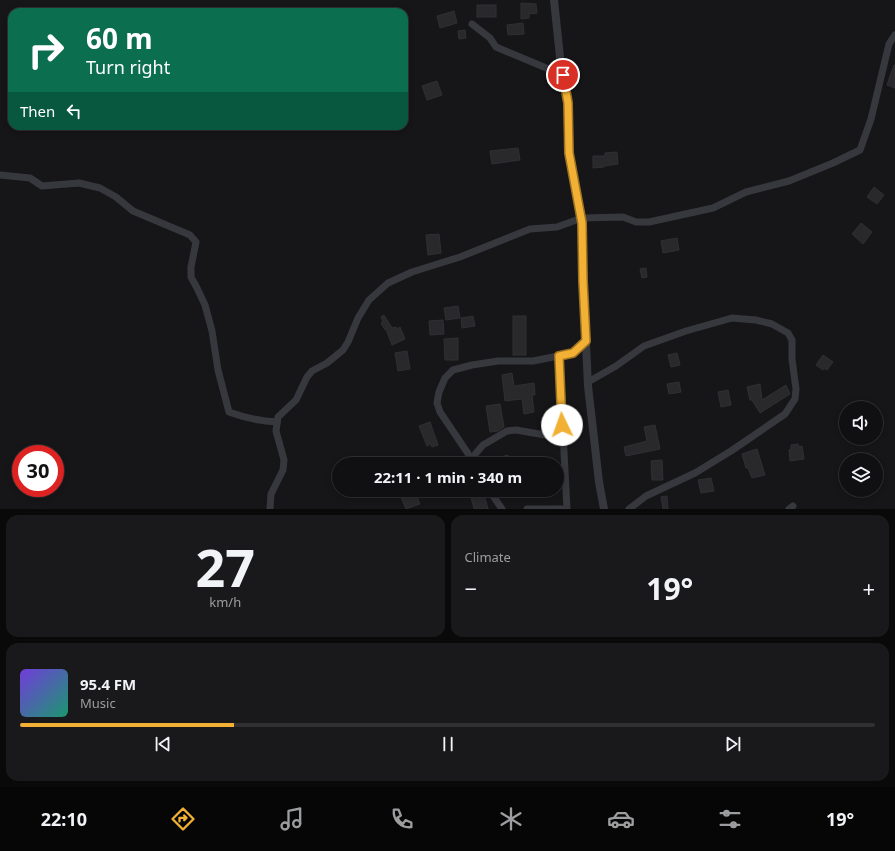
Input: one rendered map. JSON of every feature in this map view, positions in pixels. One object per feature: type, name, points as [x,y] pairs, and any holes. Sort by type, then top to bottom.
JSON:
[{"type":"street","points":[[554,0],[560,56],[568,103],[569,153],[582,218],[583,281],[588,382],[599,482],[604,509]]},
{"type":"street","points":[[472,24],[490,38],[496,47],[563,75]]},
{"type":"street","points":[[270,509],[271,494],[282,470],[284,460],[276,432],[278,417],[296,400],[307,377],[312,371],[327,363],[343,350],[358,318],[369,300],[388,283],[412,272],[467,254],[530,229],[558,227],[582,218],[623,217],[636,222],[648,222],[713,208],[746,192],[790,181],[860,150],[870,118],[888,44],[895,35]]},
{"type":"street","points":[[0,175],[30,178],[42,186],[79,183],[100,188],[116,197],[133,211],[190,235],[196,242],[191,267],[191,277],[198,288],[212,331],[218,370],[229,412],[245,418],[277,422]]},
{"type":"street","points":[[588,382],[616,366],[644,346],[686,331],[732,318],[756,320],[772,324],[788,333],[792,340],[792,359],[796,389],[795,399],[785,414],[732,451],[695,473],[646,496],[629,509]]},
{"type":"street","points":[[469,457],[440,412],[437,403],[439,392],[445,378],[453,370],[498,361],[533,361],[573,353],[586,341]]},
{"type":"street","points":[[559,356],[567,509]]},
{"type":"street","points":[[474,457],[482,445],[507,431],[516,430],[563,438]]},
{"type":"street","points":[[494,497],[502,509]]},
{"type":"street","points":[[527,509],[563,509]]},
{"type":"building","points":[[521,3],[536,4],[537,13],[529,14],[529,18],[521,19]]},
{"type":"building","points":[[477,5],[496,5],[496,17],[477,17]]},
{"type":"building","points":[[454,11],[457,23],[440,28],[437,16]]},
{"type":"building","points":[[523,23],[524,34],[508,35],[507,25]]},
{"type":"building","points":[[465,30],[466,38],[459,39],[458,31]]},
{"type":"building","points":[[895,65],[895,88],[887,85]]},
{"type":"building","points":[[437,81],[442,95],[427,100],[422,86]]},
{"type":"building","points":[[518,148],[520,160],[492,164],[490,151]]},
{"type":"building","points":[[617,152],[618,164],[593,168],[593,156],[605,156],[605,153]]},
{"type":"building","points":[[874,187],[884,195],[877,204],[867,197]]},
{"type":"building","points":[[861,223],[872,232],[863,244],[852,234]]},
{"type":"building","points":[[439,234],[441,253],[428,255],[426,235]]},
{"type":"building","points":[[677,238],[679,250],[663,253],[661,241]]},
{"type":"building","points":[[646,268],[647,277],[642,278],[640,269]]},
{"type":"building","points":[[458,306],[460,318],[446,320],[444,308]]},
{"type":"building","points":[[384,315],[392,328],[396,327],[397,329],[400,327],[405,339],[392,345],[386,329],[385,330],[381,323],[383,322],[381,317]]},
{"type":"building","points":[[473,316],[475,326],[462,328],[461,318]]},
{"type":"building","points":[[513,316],[526,316],[526,355],[513,355]]},
{"type":"building","points":[[443,320],[444,334],[430,335],[429,321]]},
{"type":"building","points":[[458,338],[458,360],[445,360],[444,339]]},
{"type":"building","points":[[407,351],[410,369],[398,371],[395,353]]},
{"type":"building","points":[[677,353],[680,365],[671,367],[668,355]]},
{"type":"building","points":[[823,355],[833,362],[827,370],[824,368],[823,370],[816,365]]},
{"type":"building","points":[[512,373],[514,386],[534,383],[535,395],[532,395],[534,412],[524,414],[522,399],[505,401],[502,375]]},
{"type":"building","points":[[679,382],[681,392],[669,394],[667,384]]},
{"type":"building","points":[[760,384],[762,400],[786,385],[790,394],[760,413],[752,400],[750,400],[747,387]]},
{"type":"building","points":[[728,390],[731,405],[721,407],[718,392]]},
{"type":"building","points":[[500,404],[504,427],[498,431],[490,432],[486,406]]},
{"type":"building","points":[[430,422],[438,445],[432,447],[431,444],[427,446],[419,426]]},
{"type":"building","points":[[655,425],[660,449],[626,456],[624,447],[647,441],[644,427]]},
{"type":"building","points":[[798,444],[799,447],[802,446],[804,459],[790,461],[789,450],[791,449],[791,445]]},
{"type":"building","points":[[757,449],[765,475],[752,478],[748,468],[746,468],[742,454]]},
{"type":"building","points":[[662,460],[663,480],[652,480],[651,461]]},
{"type":"building","points":[[711,478],[714,491],[701,493],[698,480]]},
{"type":"building","points":[[667,496],[668,509],[663,509],[661,497]]},
{"type":"building","points":[[401,497],[417,497],[420,504],[406,509]]},
{"type":"building","points":[[471,497],[485,497],[488,509],[474,509]]},
{"type":"route","points":[[562,425],[559,356],[573,353],[586,341],[582,223],[569,153],[568,103],[563,75]]}]
